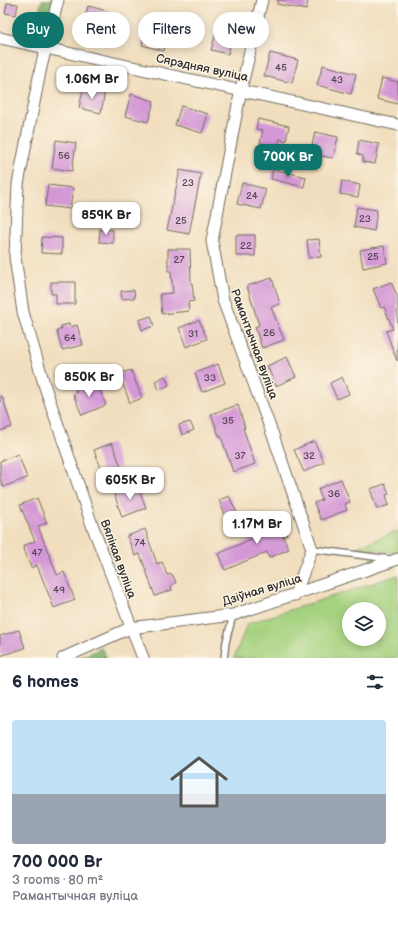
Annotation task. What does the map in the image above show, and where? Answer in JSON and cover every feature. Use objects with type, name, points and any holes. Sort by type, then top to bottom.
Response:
[{"type":"street","name":"Вялікая вуліца","points":[[55,12],[58,0]]},
{"type":"street","name":"Рамантычная вуліца","points":[[262,0],[241,89],[212,241],[223,300],[274,438],[312,549]]},
{"type":"street","name":"Сярэдняя вуліца","points":[[0,38],[12,41]]},
{"type":"street","name":"Вялікая вуліца","points":[[47,48],[41,67],[18,184],[15,257],[23,312],[45,387],[91,522],[130,628],[143,658]]},
{"type":"street","name":"Сярэдняя вуліца","points":[[47,48],[398,124]]},
{"type":"street","points":[[295,595],[312,549]]},
{"type":"street","name":"Дзіўная вуліца","points":[[63,658],[130,628],[233,615],[397,559]]},
{"type":"lane","points":[[312,549],[397,559]]},
{"type":"lane","points":[[224,658],[226,642],[233,615]]},
{"type":"green space","points":[[42,0],[57,0],[53,12],[39,12]]},
{"type":"green space","points":[[398,531],[398,553],[357,547]]},
{"type":"green space","points":[[398,575],[398,658],[234,658],[247,624]]},
{"type":"green space","points":[[101,648],[107,658],[79,658]]},
{"type":"building","points":[[278,0],[308,0],[306,10],[277,4]]},
{"type":"building","points":[[7,3],[18,4],[17,12],[12,12],[12,14],[5,13]]},
{"type":"building","points":[[88,6],[107,11],[107,12],[86,12]]},
{"type":"building","points":[[213,43],[213,48],[230,48],[228,54],[211,50]]},
{"type":"building","points":[[153,48],[165,48],[164,51]]},
{"type":"building","points":[[270,53],[298,60],[292,83],[264,76]]},
{"type":"building","points":[[323,65],[356,74],[351,94],[317,85]]},
{"type":"building","points":[[382,78],[398,82],[398,104],[377,99]]},
{"type":"building","points":[[84,86],[105,91],[101,113],[79,108]]},
{"type":"building","points":[[131,94],[154,101],[148,122],[125,116]]},
{"type":"building","points":[[181,106],[208,114],[202,133],[175,125]]},
{"type":"building","points":[[258,119],[289,126],[286,141],[280,139],[278,147],[260,143],[263,130],[256,129]]},
{"type":"building","points":[[315,132],[338,137],[333,158],[310,154]]},
{"type":"building","points":[[56,140],[76,143],[72,171],[52,168]]},
{"type":"building","points":[[359,140],[379,144],[375,164],[363,162],[363,156],[357,154]]},
{"type":"building","points":[[273,169],[306,177],[304,187],[271,179]]},
{"type":"building","points":[[180,170],[201,174],[189,234],[167,230]]},
{"type":"building","points":[[342,181],[360,185],[358,197],[340,194]]},
{"type":"building","points":[[242,183],[266,189],[261,209],[237,204]]},
{"type":"building","points":[[48,185],[73,188],[70,209],[45,206]]},
{"type":"building","points":[[357,207],[377,210],[374,231],[354,227]]},
{"type":"building","points":[[100,229],[113,230],[113,243],[99,242]]},
{"type":"building","points":[[236,235],[255,235],[255,256],[236,256]]},
{"type":"building","points":[[42,237],[62,238],[62,254],[41,253]]},
{"type":"building","points":[[319,239],[321,257],[309,258],[307,240]]},
{"type":"building","points":[[384,246],[387,263],[363,268],[360,250]]},
{"type":"building","points":[[168,249],[190,249],[191,284],[192,283],[194,301],[188,302],[189,311],[162,314],[160,294],[173,293],[171,271],[168,271]]},
{"type":"building","points":[[272,278],[280,304],[271,307],[284,340],[262,348],[255,327],[259,325],[247,286]]},
{"type":"building","points":[[51,282],[75,282],[75,304],[56,304],[56,294],[51,294]]},
{"type":"building","points":[[391,282],[398,298],[397,361],[386,331],[393,329],[384,307],[381,308],[373,289]]},
{"type":"building","points":[[134,290],[135,298],[122,299],[121,291]]},
{"type":"building","points":[[151,316],[154,326],[142,330],[139,320]]},
{"type":"building","points":[[199,320],[207,339],[186,347],[179,328]]},
{"type":"building","points":[[69,324],[70,327],[77,325],[83,345],[62,350],[57,331],[62,329],[61,326]]},
{"type":"building","points":[[287,357],[296,377],[276,386],[267,366]]},
{"type":"building","points":[[218,364],[225,383],[202,392],[195,373]]},
{"type":"building","points":[[131,370],[142,398],[130,403],[119,374]]},
{"type":"building","points":[[165,376],[169,385],[159,390],[155,381]]},
{"type":"building","points":[[342,377],[349,394],[337,399],[330,383]]},
{"type":"building","points":[[87,383],[89,387],[97,384],[106,405],[82,415],[73,394],[77,392],[75,389]]},
{"type":"building","points":[[2,396],[12,427],[0,431],[0,397]]},
{"type":"building","points":[[238,405],[245,428],[243,428],[255,464],[233,472],[221,436],[219,436],[211,414]]},
{"type":"building","points":[[190,422],[194,430],[182,435],[179,425]]},
{"type":"building","points":[[314,441],[324,462],[304,472],[294,450]]},
{"type":"building","points":[[112,443],[121,467],[103,473],[94,450]]},
{"type":"building","points":[[18,454],[27,478],[3,487],[0,479],[0,461]]},
{"type":"building","points":[[341,479],[350,502],[345,504],[347,510],[321,520],[314,503],[322,500],[318,489]]},
{"type":"building","points":[[137,484],[146,508],[122,517],[114,493]]},
{"type":"building","points":[[385,484],[389,494],[386,495],[389,505],[377,509],[370,489]]},
{"type":"building","points":[[229,496],[239,517],[228,522],[219,500]]},
{"type":"building","points":[[37,498],[47,523],[38,526],[57,575],[64,572],[75,600],[54,608],[37,565],[31,568],[23,546],[35,541],[20,505]]},
{"type":"building","points":[[275,518],[278,525],[282,523],[287,535],[283,536],[289,549],[269,558],[267,552],[225,570],[218,554],[258,536],[259,534],[256,526]]},
{"type":"building","points":[[145,529],[157,564],[162,562],[167,575],[172,574],[176,582],[171,586],[172,590],[155,596],[140,554],[135,556],[127,536]]},
{"type":"building","points":[[19,630],[25,648],[0,656],[0,636]]}]
